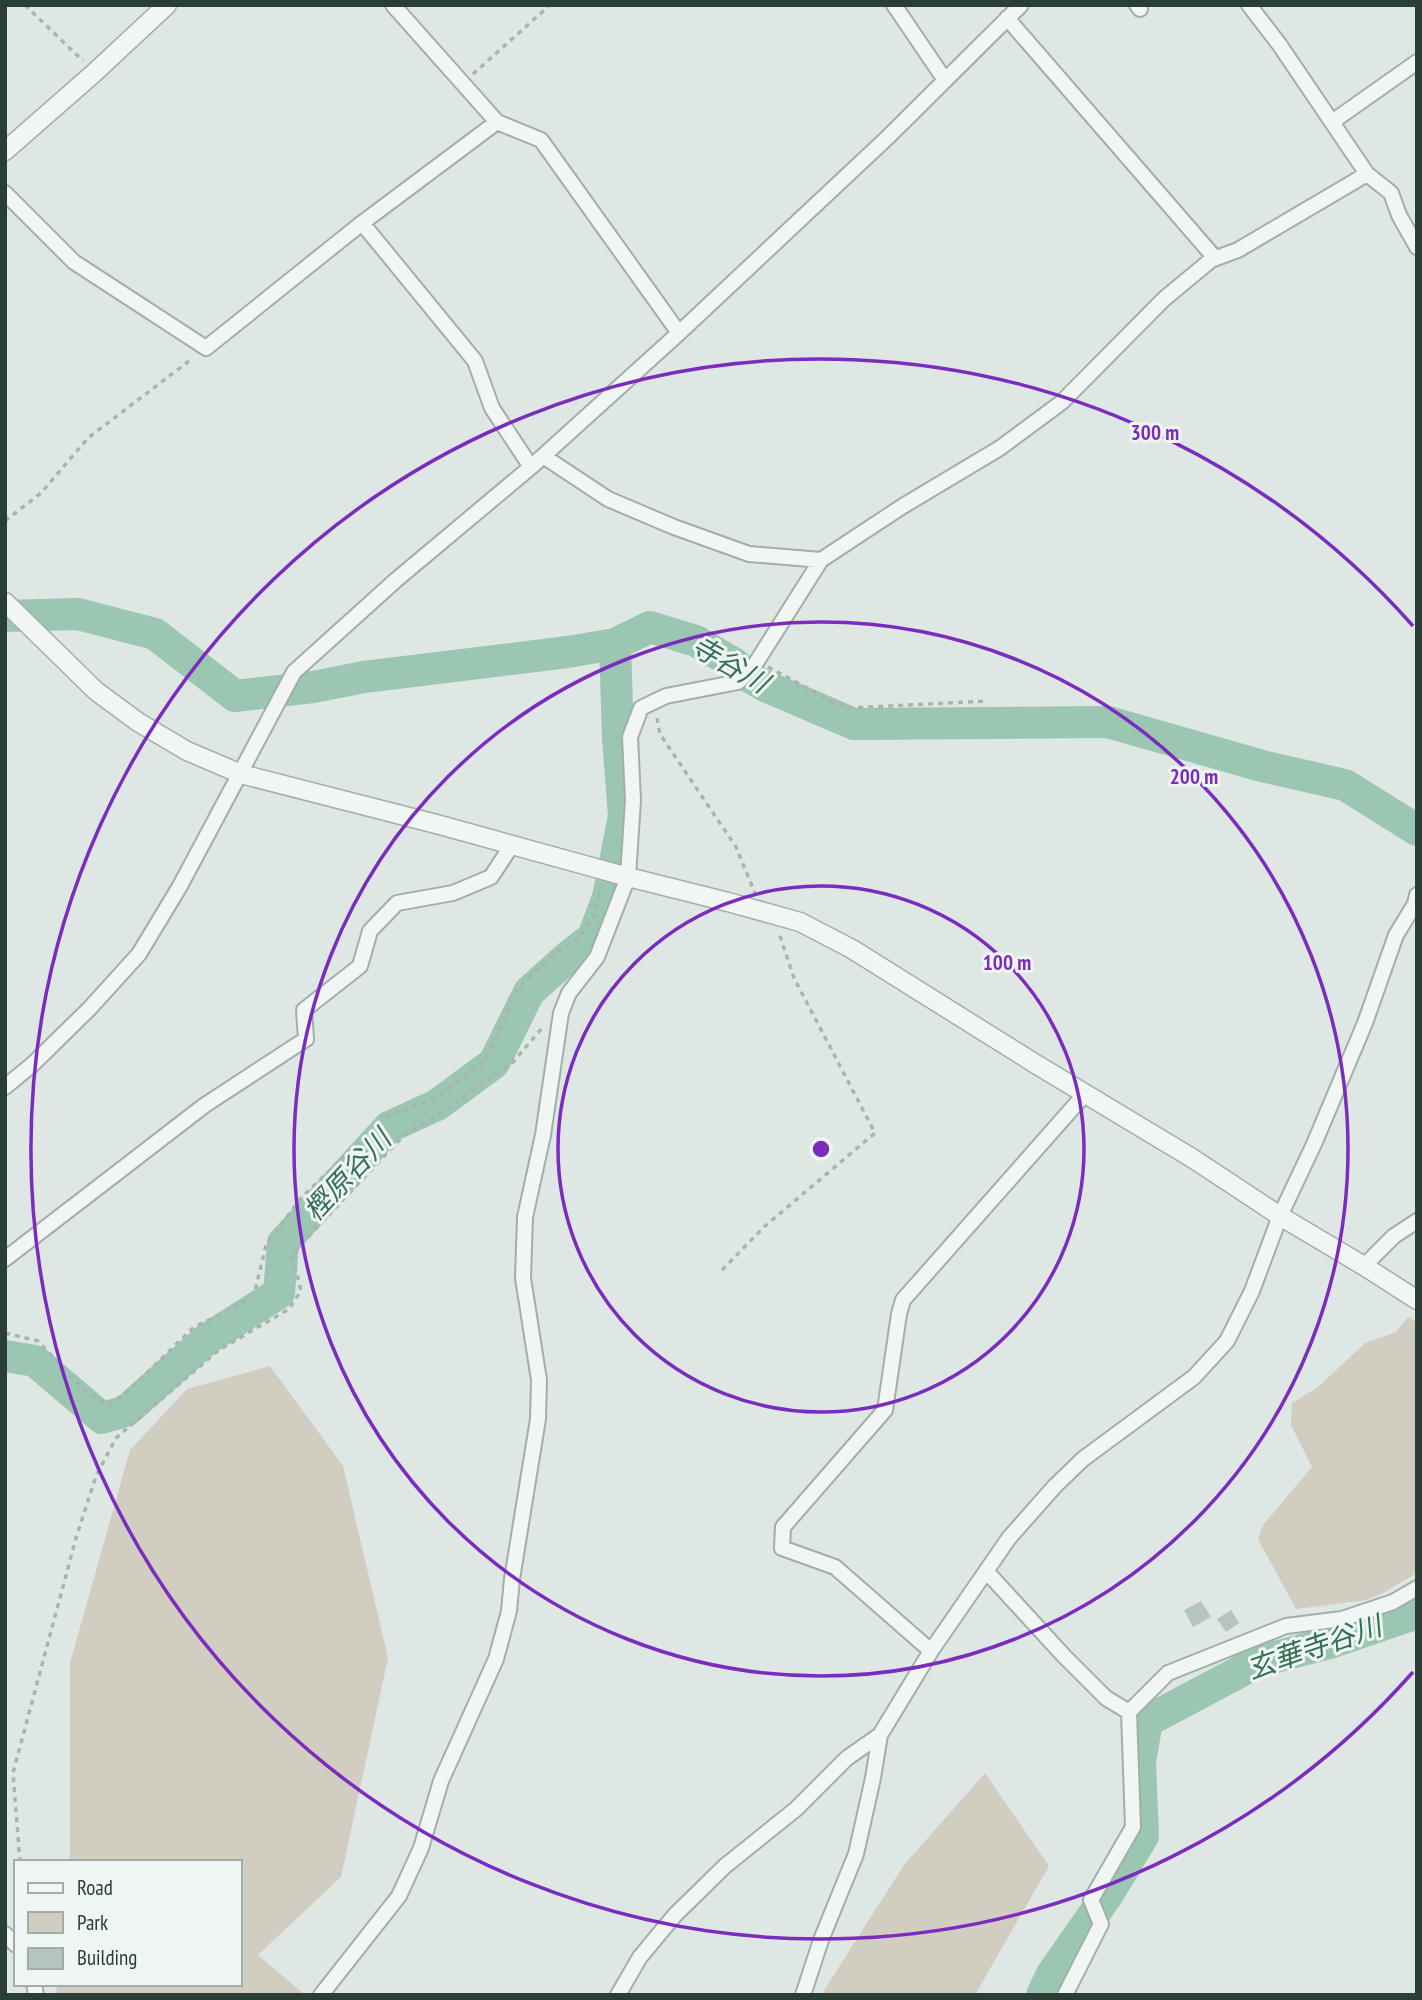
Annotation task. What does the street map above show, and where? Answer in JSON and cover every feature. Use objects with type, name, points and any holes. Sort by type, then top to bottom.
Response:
[{"type":"street","points":[[5,151],[167,5]]},
{"type":"street","points":[[393,5],[497,122],[541,140],[679,333]]},
{"type":"street","points":[[894,5],[945,80]]},
{"type":"street","points":[[5,1087],[33,1064],[90,1008],[139,954],[180,886],[294,672],[396,580],[531,467],[679,333],[887,138],[1021,5]]},
{"type":"street","points":[[1249,5],[1279,44],[1367,174],[1391,193],[1399,215],[1416,243]]},
{"type":"street","points":[[1007,18],[1215,258]]},
{"type":"street","points":[[1332,122],[1417,62]]},
{"type":"street","points":[[5,193],[74,262],[206,348],[362,222],[497,122]]},
{"type":"street","points":[[321,1995],[399,1896],[421,1848],[441,1781],[496,1659],[509,1611],[538,1419],[539,1380],[523,1278],[525,1217],[543,1135],[561,1013],[569,993],[597,957],[628,877],[633,800],[630,737],[640,708],[666,696],[738,682],[756,664],[821,560],[903,506],[1000,448],[1062,402],[1164,299],[1210,260],[1238,250],[1367,174]]},
{"type":"street","points":[[362,222],[475,362],[492,408],[531,467]]},
{"type":"street","points":[[543,456],[608,499],[674,527],[749,554],[821,560]]},
{"type":"street","points":[[5,602],[96,691],[138,722],[187,751],[241,775],[800,922],[852,949],[1417,1300]]},
{"type":"street","points":[[5,1259],[205,1105],[306,1039],[304,1010],[360,966],[370,931],[397,903],[453,894],[491,877],[512,845]]},
{"type":"street","points":[[803,1995],[821,1940],[856,1854],[880,1735],[931,1651],[1009,1538],[1083,1459],[1195,1377],[1227,1341],[1252,1291],[1280,1216],[1365,1023],[1396,935],[1416,900]]},
{"type":"street","points":[[931,1651],[835,1567],[782,1548],[783,1527],[885,1410],[903,1300],[1085,1094]]},
{"type":"street","points":[[1364,1266],[1394,1236],[1417,1221]]},
{"type":"street","points":[[987,1572],[1098,1691],[1129,1712]]},
{"type":"street","points":[[1065,1995],[1101,1924],[1091,1900],[1133,1827],[1129,1712],[1168,1673],[1286,1626],[1342,1619],[1394,1602],[1417,1588]]},
{"type":"street","points":[[618,1995],[640,1957],[675,1915],[725,1866],[796,1809],[847,1758],[880,1735]]},
{"type":"path","points":[[25,5],[94,73]]},
{"type":"path","points":[[463,83],[550,5]]},
{"type":"path","points":[[5,521],[41,493],[88,438],[206,348]]},
{"type":"path","points":[[756,664],[850,708],[986,701]]},
{"type":"path","points":[[654,702],[660,734],[736,847],[768,913],[794,978],[875,1133],[765,1226],[722,1270]]},
{"type":"path","points":[[5,1333],[38,1341],[85,1391],[107,1405],[125,1394],[194,1327],[254,1295],[266,1245],[302,1198],[387,1116],[436,1098],[483,1062],[500,1031],[518,988],[554,953],[580,937],[595,914],[604,870]]},
{"type":"path","points":[[20,1860],[13,1773],[76,1538],[96,1476],[116,1438],[219,1350],[289,1309],[301,1292],[292,1254],[405,1134],[443,1112],[513,1062],[566,999]]},
{"type":"green space","points":[[1408,1317],[1417,1322],[1417,1573],[1367,1600],[1296,1609],[1258,1539],[1263,1525],[1312,1467],[1291,1425],[1292,1403],[1318,1387],[1365,1343],[1396,1332]]},
{"type":"green space","points":[[270,1366],[343,1466],[388,1658],[341,1877],[258,1955],[305,1995],[56,1995],[57,1986],[242,1986],[242,1860],[70,1860],[70,1663],[130,1450],[187,1389]]},
{"type":"green space","points":[[985,1773],[1049,1866],[975,1995],[821,1995],[904,1865]]},
{"type":"building","points":[[1201,1601],[1211,1617],[1193,1627],[1184,1610]]},
{"type":"building","points":[[1231,1610],[1239,1623],[1226,1632],[1217,1619]]},
{"type":"waterway","name":"寺谷川","points":[[5,616],[78,614],[155,634],[235,696],[568,652],[615,644],[650,627],[696,641],[765,686],[854,724],[1108,722],[1262,766],[1345,785],[1417,830]]},
{"type":"waterway","name":"樫原谷川","points":[[5,1356],[35,1361],[102,1418],[126,1411],[207,1339],[279,1293],[283,1243],[389,1127],[437,1105],[494,1063],[529,992],[593,937],[608,897],[624,816],[615,644]]},
{"type":"waterway","name":"玄華寺谷川","points":[[1042,1995],[1052,1974],[1108,1894],[1143,1836],[1140,1762],[1147,1721],[1260,1661],[1333,1642],[1417,1613]]}]
